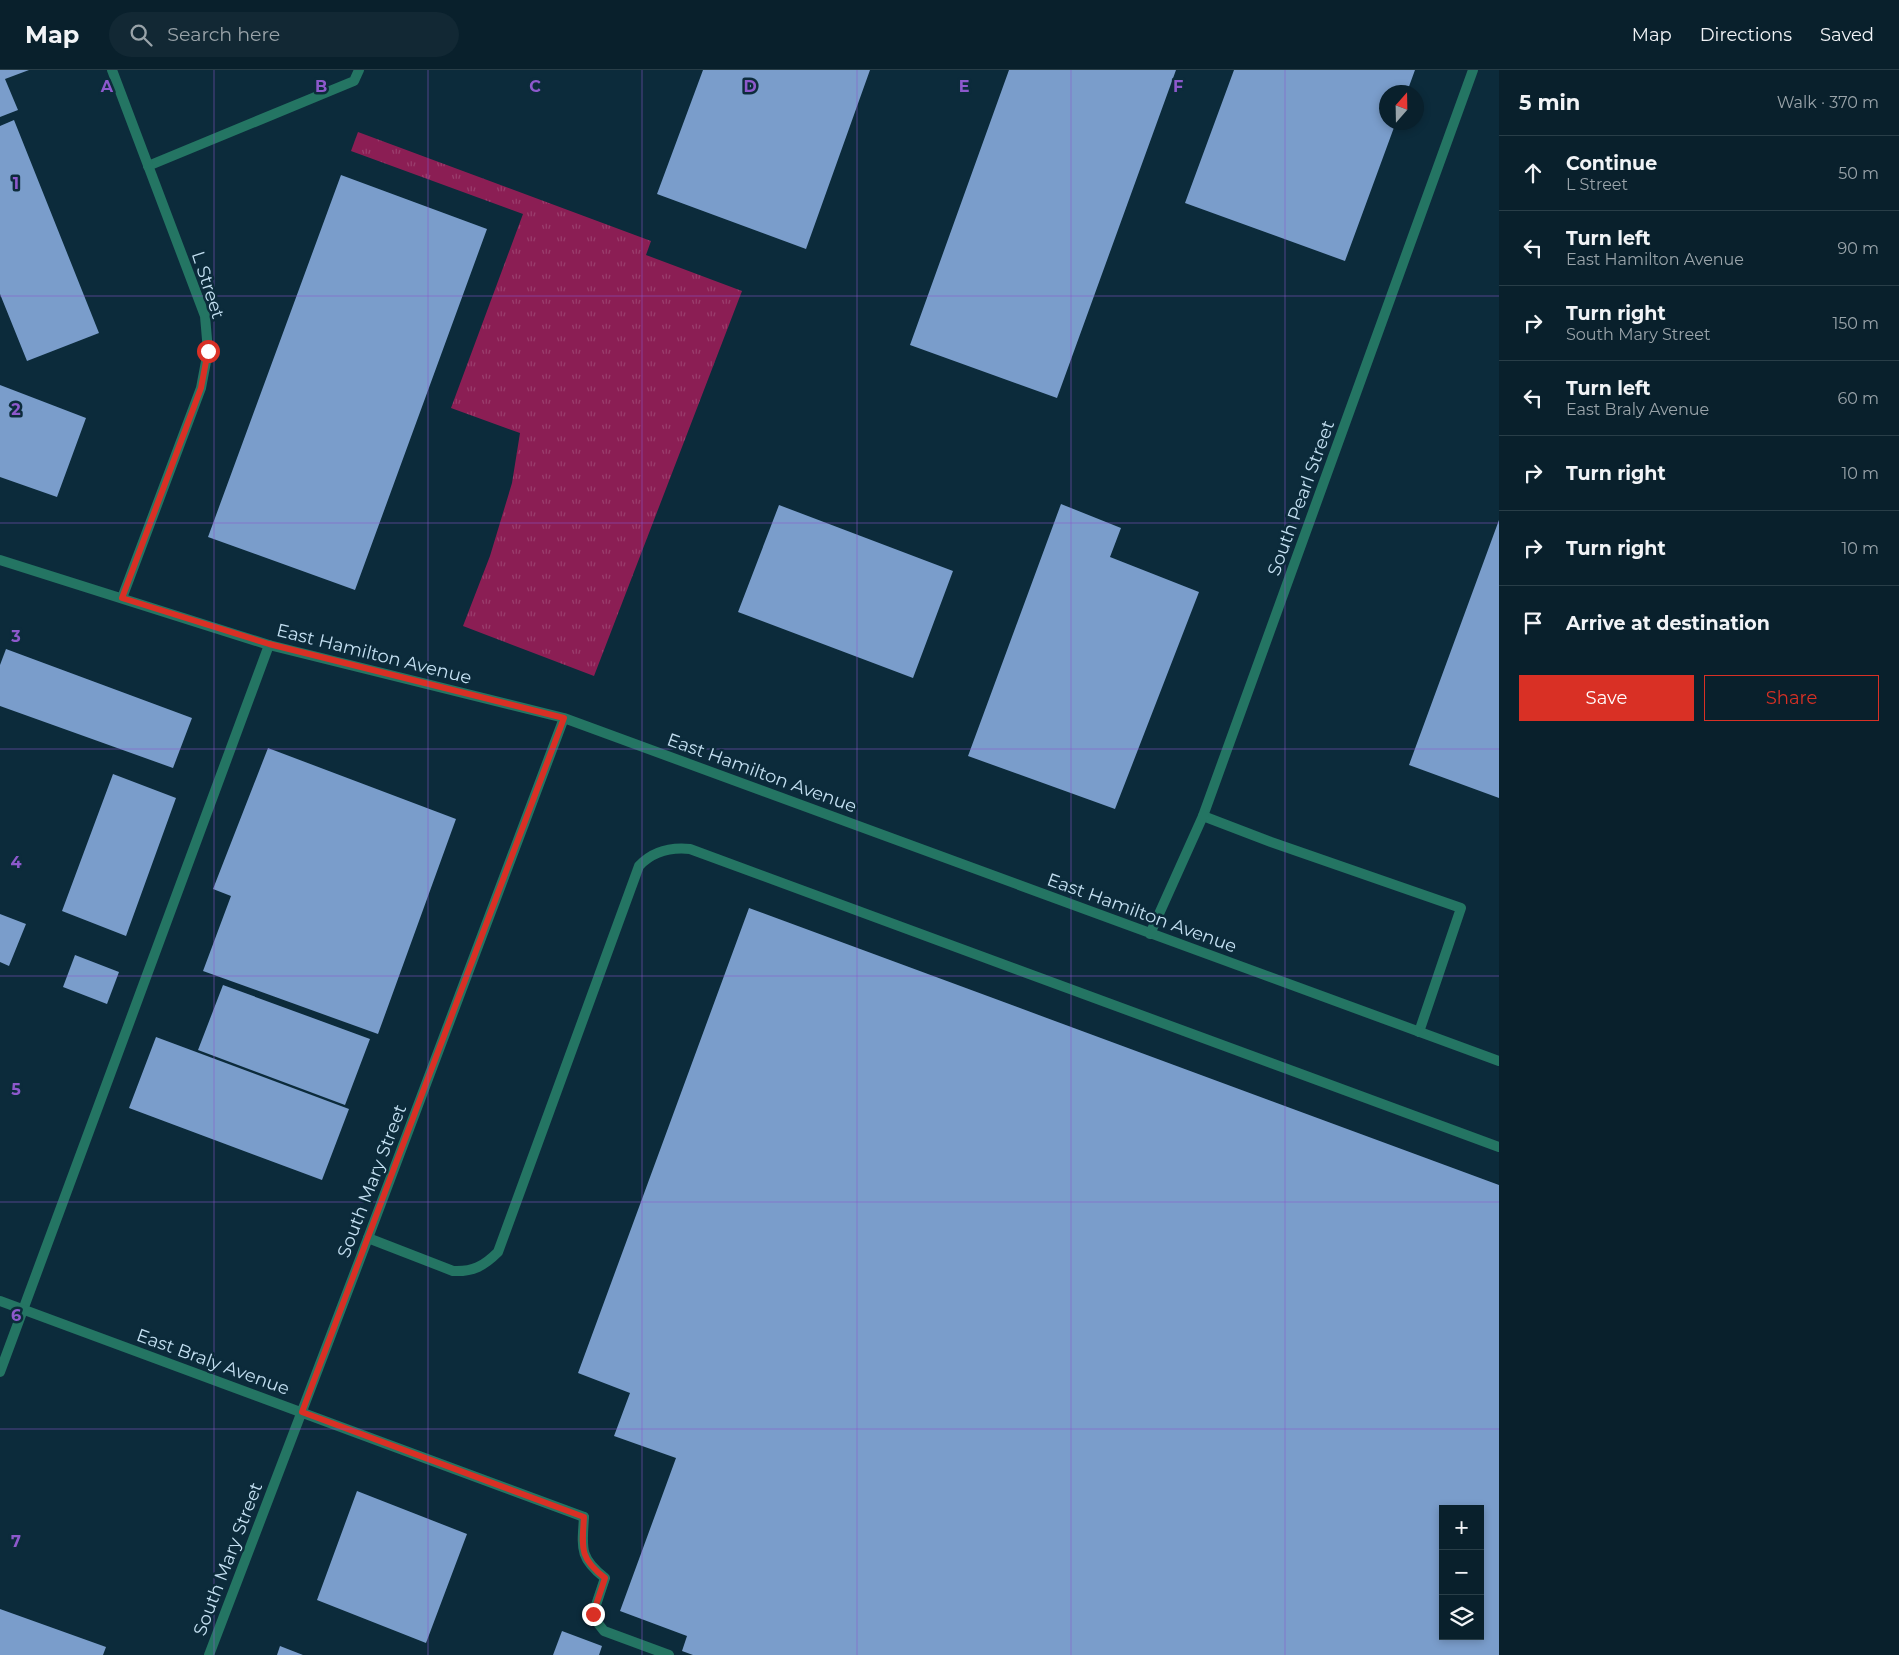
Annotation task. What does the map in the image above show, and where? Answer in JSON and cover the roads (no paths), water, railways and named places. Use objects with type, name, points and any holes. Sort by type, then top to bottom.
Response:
[{"type":"street","name":"L Street","points":[[112,70],[205,316],[208,351],[201,388],[122,598]]},
{"type":"street","points":[[148,166],[354,81],[359,70]]},
{"type":"street","name":"South Pearl Street","points":[[1150,934],[1204,816],[1473,70]]},
{"type":"street","name":"East Hamilton Avenue","points":[[0,560],[269,644],[564,718],[1499,1061]]},
{"type":"street","points":[[0,1372],[269,644]]},
{"type":"street","name":"South Mary Street","points":[[209,1655],[564,718]]},
{"type":"street","points":[[1204,816],[1271,842],[1461,908],[1419,1032]]},
{"type":"street","points":[[368,1238],[453,1271],[465,1272],[477,1269],[498,1252],[639,866],[648,857],[662,851],[678,848],[690,849],[1499,1147]]},
{"type":"street","name":"East Braly Avenue","points":[[0,1301],[584,1517],[582,1548],[591,1567],[605,1578],[593,1614],[597,1622],[604,1631],[668,1655]]}]
